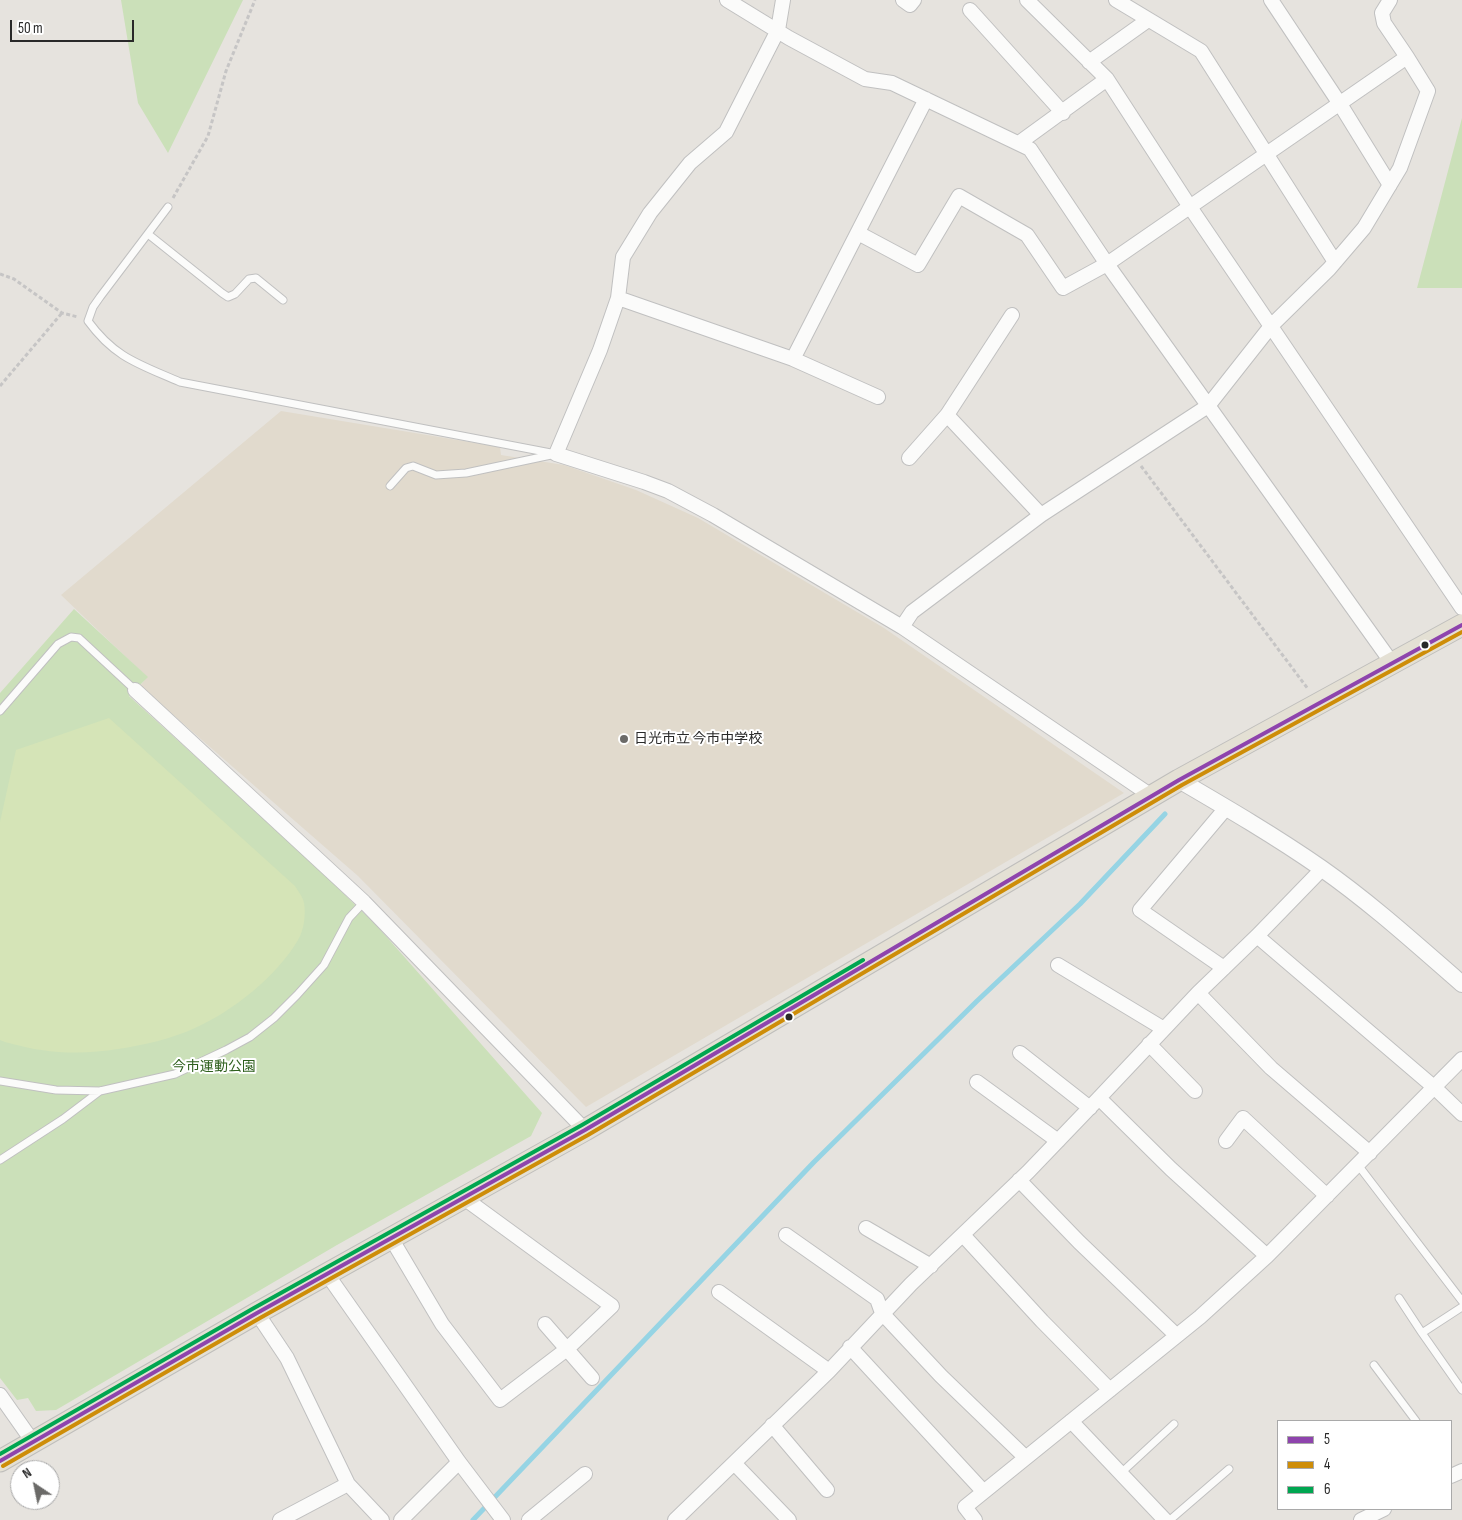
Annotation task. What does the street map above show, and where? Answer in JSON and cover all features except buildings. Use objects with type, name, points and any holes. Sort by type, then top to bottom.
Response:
[{"type":"main road","points":[[0,1461],[257,1313],[585,1130],[1179,780],[1462,625]]},
{"type":"street","points":[[727,0],[865,79],[892,83],[1030,149],[1107,264],[1392,663]]},
{"type":"street","points":[[783,0],[778,30],[726,132],[690,163],[650,213],[623,257],[618,298],[600,350],[556,454],[668,491],[713,515],[902,627],[1153,797]]},
{"type":"street","points":[[903,0],[910,5],[914,0]]},
{"type":"street","points":[[1026,0],[1107,79],[1190,207],[1462,608]]},
{"type":"street","points":[[1116,0],[1201,51],[1335,262]]},
{"type":"street","points":[[1271,0],[1390,184]]},
{"type":"street","points":[[902,627],[912,612],[1041,516],[1208,406],[1271,326],[1335,262],[1364,228],[1400,168],[1428,90],[1384,23],[1382,13],[1390,0]]},
{"type":"street","points":[[970,10],[1063,113]]},
{"type":"street","points":[[1089,62],[1148,20]]},
{"type":"street","points":[[858,233],[918,265],[959,196],[1027,236],[1063,288],[1107,264],[1407,57]]},
{"type":"street","points":[[1020,143],[1107,79]]},
{"type":"street","points":[[793,359],[926,99]]},
{"type":"street","points":[[618,298],[793,359],[878,397]]},
{"type":"street","points":[[909,458],[947,416],[1012,315]]},
{"type":"street","points":[[947,416],[1041,516]]},
{"type":"street","points":[[135,690],[364,902],[585,1130]]},
{"type":"street","points":[[1179,780],[1322,869],[1371,907],[1462,984]]},
{"type":"street","points":[[1224,968],[1140,910],[1226,808]]},
{"type":"street","points":[[675,1520],[829,1371],[882,1313],[1058,1141],[1198,993],[1322,869]]},
{"type":"street","points":[[1257,936],[1435,1088],[1462,1114]]},
{"type":"street","points":[[1058,965],[1164,1029]]},
{"type":"street","points":[[1198,993],[1271,1068],[1370,1153]]},
{"type":"street","points":[[1149,1044],[1195,1091]]},
{"type":"street","points":[[1020,1053],[1094,1103],[1171,1169],[1267,1256]]},
{"type":"street","points":[[975,1520],[965,1507],[1200,1317],[1267,1256],[1462,1060]]},
{"type":"street","points":[[977,1082],[1058,1141]]},
{"type":"street","points":[[1226,1142],[1243,1118],[1327,1196]]},
{"type":"street","points":[[1019,1180],[1078,1242],[1176,1335]]},
{"type":"street","points":[[391,1238],[442,1324],[500,1400],[567,1349],[612,1306],[464,1198]]},
{"type":"street","points":[[866,1228],[931,1266]]},
{"type":"street","points":[[786,1235],[877,1299],[882,1313],[941,1376],[1025,1457]]},
{"type":"street","points":[[963,1235],[1042,1321],[1110,1390]]},
{"type":"street","points":[[327,1274],[459,1462],[503,1520]]},
{"type":"street","points":[[718,1292],[829,1371]]},
{"type":"street","points":[[257,1313],[287,1358],[348,1484],[382,1520]]},
{"type":"street","points":[[545,1324],[592,1378]]},
{"type":"street","points":[[850,1347],[983,1491]]},
{"type":"street","points":[[0,1396],[33,1442]]},
{"type":"street","points":[[1071,1420],[1165,1520]]},
{"type":"street","points":[[772,1425],[826,1490]]},
{"type":"street","points":[[401,1520],[459,1462]]},
{"type":"street","points":[[734,1463],[789,1520]]},
{"type":"street","points":[[529,1520],[585,1474]]},
{"type":"street","points":[[280,1520],[348,1484]]},
{"type":"street","points":[[1361,1520],[1382,1510]]},
{"type":"lane","points":[[168,207],[93,307],[88,321],[109,347],[128,359],[180,382],[556,454]]},
{"type":"lane","points":[[148,234],[228,297],[234,294],[249,279],[256,278],[283,300]]},
{"type":"lane","points":[[390,486],[406,468],[413,466],[436,475],[459,473],[556,454]]},
{"type":"lane","points":[[0,711],[58,644],[71,637],[79,638],[135,690]]},
{"type":"lane","points":[[0,1081],[56,1090],[100,1091],[175,1074],[226,1050],[250,1037],[274,1018],[324,965],[349,918],[364,902]]},
{"type":"lane","points":[[0,1160],[63,1119],[100,1091]]},
{"type":"lane","points":[[1358,1165],[1462,1301]]},
{"type":"lane","points":[[1399,1298],[1462,1390]]},
{"type":"lane","points":[[1422,1333],[1462,1307]]},
{"type":"lane","points":[[1374,1365],[1415,1420]]},
{"type":"lane","points":[[1121,1473],[1174,1424]]},
{"type":"lane","points":[[1170,1520],[1229,1469]]},
{"type":"path","points":[[168,207],[208,136],[226,71],[255,0]]},
{"type":"path","points":[[0,274],[14,279],[62,312],[88,321]]},
{"type":"path","points":[[0,386],[62,312]]},
{"type":"path","points":[[1133,455],[1319,703]]},
{"type":"shaded area","name":"日光市立 今市中学校","points":[[281,411],[500,447],[501,455],[564,465],[636,490],[698,518],[884,628],[1124,793],[586,1107],[358,876],[140,686],[147,677],[61,595]]},
{"type":"green space","points":[[121,0],[243,0],[168,153],[138,103]]},
{"type":"green space","points":[[1462,118],[1462,288],[1417,288]]},
{"type":"green space","name":"今市運動公園","points":[[74,609],[148,677],[129,696],[308,859],[377,926],[542,1113],[531,1136],[337,1245],[56,1410],[36,1411],[28,1398],[17,1400],[0,1378],[0,693]]},
{"type":"green space","points":[[109,718],[295,886],[302,896],[305,907],[302,932],[278,967],[253,991],[224,1012],[186,1032],[138,1046],[90,1052],[33,1049],[5,1042],[0,1040],[0,822],[16,750]]},
{"type":"waterway","points":[[473,1520],[814,1162],[977,1001],[1080,904],[1165,814]]},
{"type":"transit line","name":"5","points":[[0,1461],[257,1313],[585,1130],[1179,780],[1462,625]]},
{"type":"transit line","name":"4","points":[[3,1466],[260,1318],[588,1135],[1182,785],[1462,632]]},
{"type":"transit line","name":"6","points":[[0,1454],[254,1308],[582,1125],[863,960]]},
{"type":"place","name":"日光市立 今市中学校","points":[[624,739]]}]
